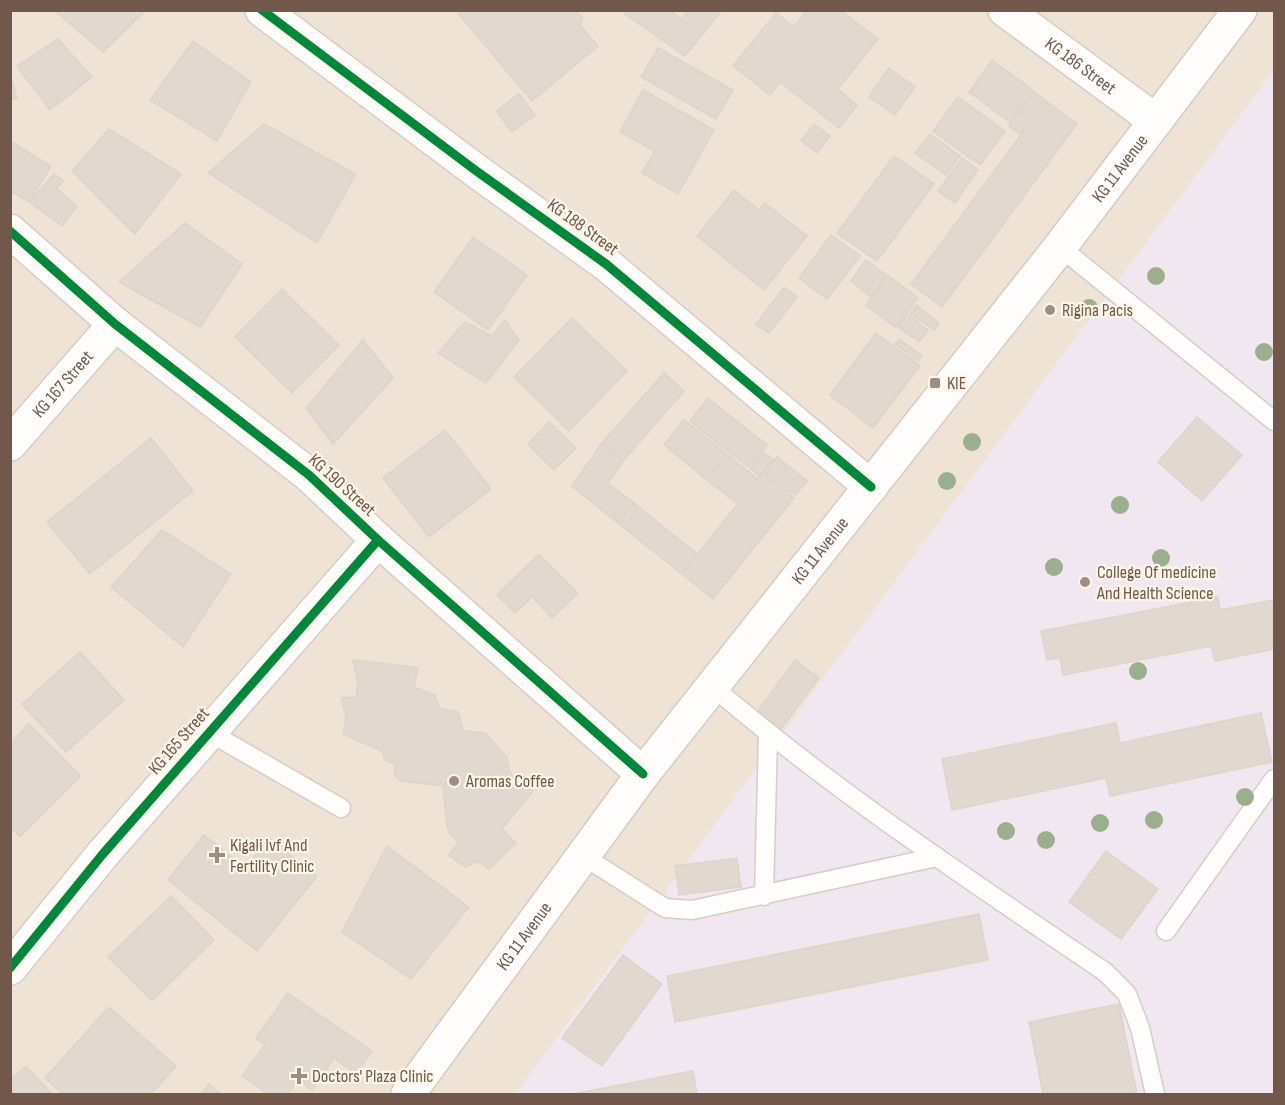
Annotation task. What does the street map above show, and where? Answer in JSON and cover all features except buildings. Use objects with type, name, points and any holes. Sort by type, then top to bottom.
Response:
[{"type":"street","name":"KG 188 Street","points":[[262,10],[428,135],[606,264],[871,487]]},
{"type":"street","name":"KG 186 Street","points":[[1005,10],[1156,121]]},
{"type":"street","name":"KG 11 Avenue","points":[[408,1095],[643,774],[1060,247],[1240,10]]},
{"type":"street","name":"KG 190 Street","points":[[10,231],[115,324],[309,475],[378,540],[643,774]]},
{"type":"street","name":"KG 167 Street","points":[[10,444],[115,324]]},
{"type":"street","name":"KG 165 Street","points":[[10,968],[102,855],[378,540]]},
{"type":"lane","points":[[1060,247],[1275,421]]},
{"type":"lane","points":[[712,686],[768,735],[1104,972],[1127,994],[1140,1028],[1155,1095]]},
{"type":"lane","points":[[209,732],[341,808]]},
{"type":"lane","points":[[764,896],[768,735]]},
{"type":"lane","points":[[1166,931],[1275,779]]},
{"type":"lane","points":[[583,856],[665,908],[692,910],[938,857]]},
{"type":"shaded area","points":[[11,11],[1274,11],[1274,1094],[11,1094]]},
{"type":"shaded area","name":"College Of medicine And Health Science","points":[[1274,70],[1274,1094],[515,1094]]},
{"type":"cycle path","points":[[262,10],[475,170],[606,264],[871,487]]},
{"type":"cycle path","points":[[10,231],[115,324],[309,475],[378,540],[643,774]]},
{"type":"cycle path","points":[[10,968],[102,855],[378,540]]},
{"type":"place","name":"Rigina Pacis","points":[[1050,310]]},
{"type":"place","name":"KIE","points":[[935,383]]},
{"type":"place","name":"College Of medicine And Health Science","points":[[1085,582]]},
{"type":"place","name":"Aromas Coffee","points":[[454,781]]},
{"type":"place","name":"Kigali Ivf And Fertility Clinic","points":[[217,855]]},
{"type":"place","name":"Doctors' Plaza Clinic","points":[[299,1076]]}]
